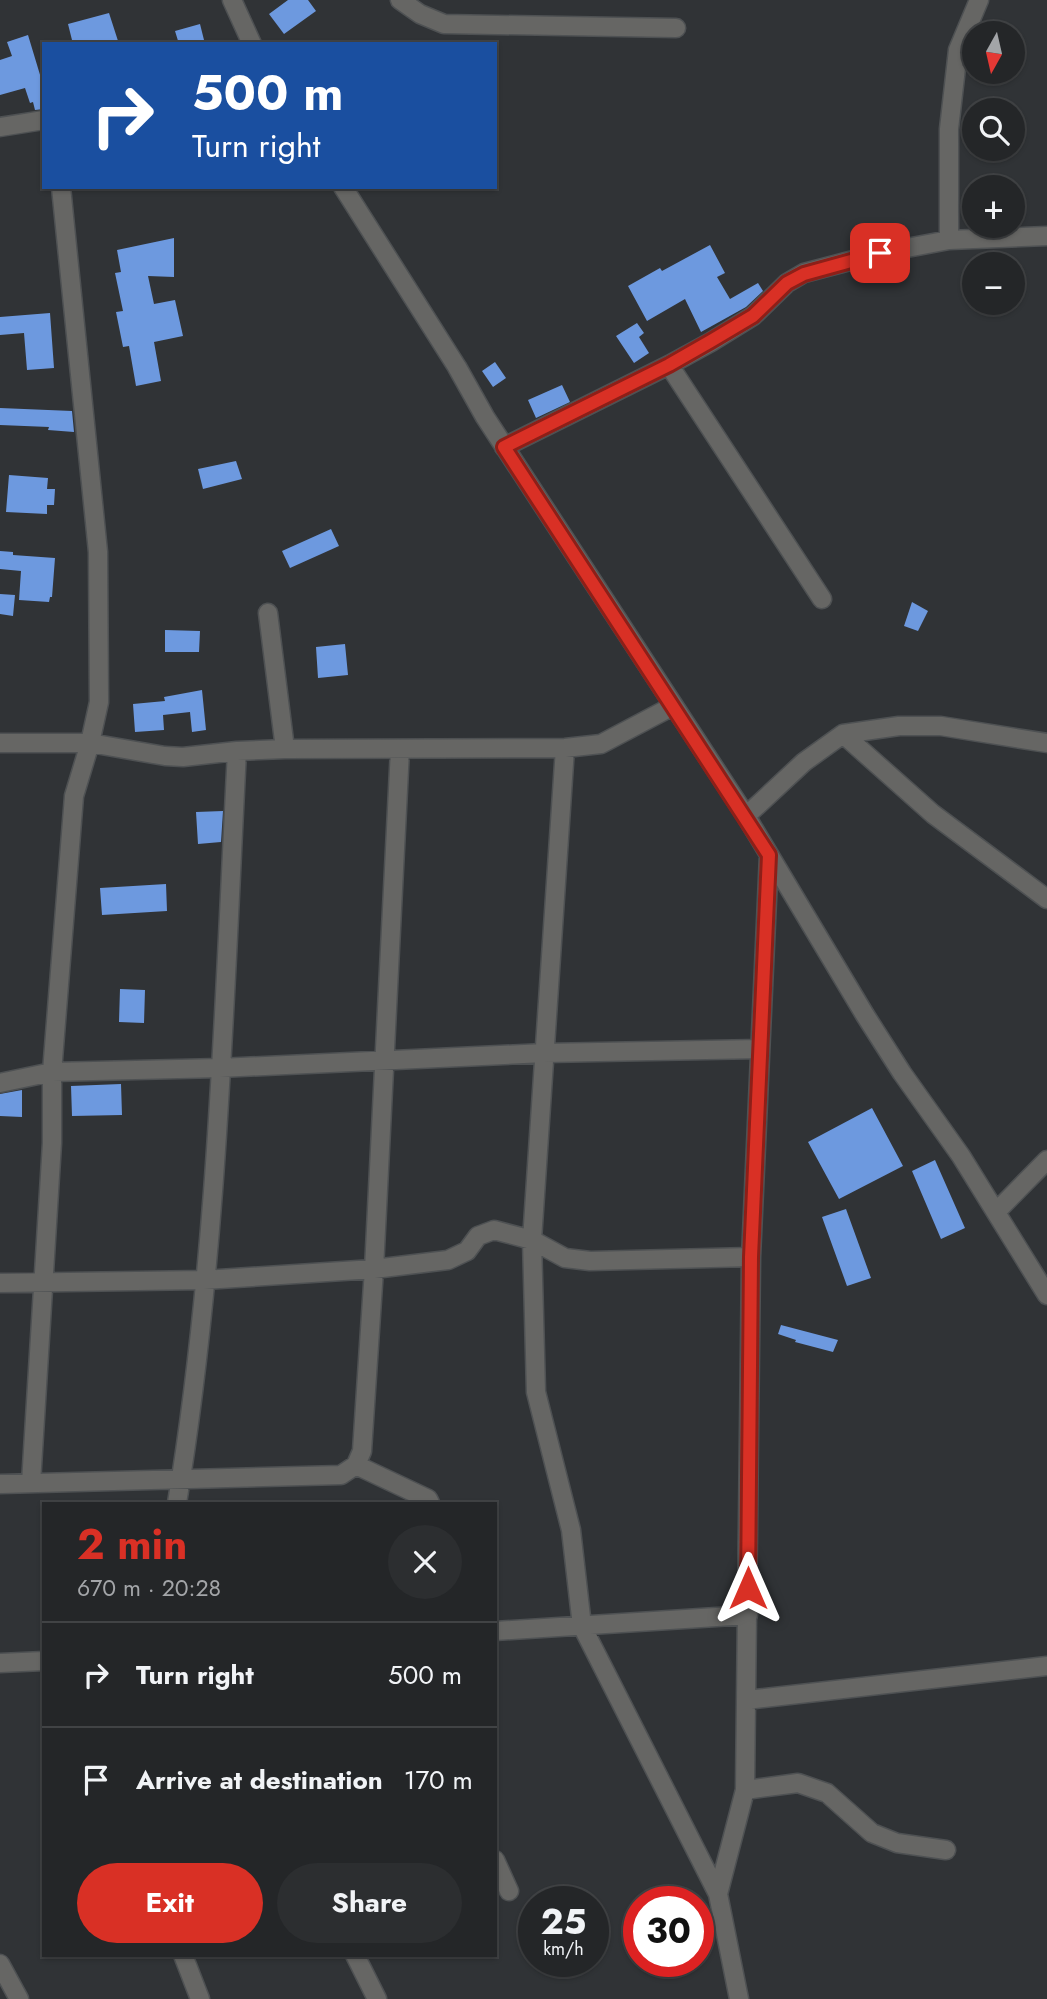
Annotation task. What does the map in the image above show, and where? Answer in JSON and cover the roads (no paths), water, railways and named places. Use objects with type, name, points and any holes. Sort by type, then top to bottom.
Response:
[{"type":"street","points":[[232,0],[251,42]]},
{"type":"street","points":[[400,0],[420,14],[444,24],[676,28]]},
{"type":"street","points":[[949,240],[949,129],[958,50],[979,0]]},
{"type":"street","points":[[0,127],[42,120]]},
{"type":"street","points":[[31,1483],[52,1143],[52,1072],[74,796],[99,702],[98,552],[61,189]]},
{"type":"street","points":[[344,189],[450,355],[504,447],[746,816],[894,1061],[996,1212],[1047,1295]]},
{"type":"street","points":[[504,447],[669,365],[753,316],[787,283],[804,274],[880,253],[949,240],[1047,236]]},
{"type":"street","points":[[669,365],[821,599]]},
{"type":"street","points":[[268,613],[285,749]]},
{"type":"street","points":[[0,743],[90,743],[183,757],[285,749],[565,748],[601,744],[673,706]]},
{"type":"street","points":[[746,816],[804,762],[843,734],[899,726],[941,726],[1047,743]]},
{"type":"street","points":[[843,734],[933,814],[1047,899]]},
{"type":"street","points":[[565,748],[533,1240],[536,1392],[571,1530],[582,1626],[718,1894],[739,1999]]},
{"type":"street","points":[[0,1484],[341,1475],[356,1465],[362,1451],[374,1269],[400,749]]},
{"type":"street","points":[[177,1502],[191,1417],[204,1280],[220,1068],[237,751]]},
{"type":"street","points":[[718,1894],[745,1790],[751,1257],[769,855]]},
{"type":"street","points":[[0,1083],[52,1072],[220,1068],[545,1053],[760,1049]]},
{"type":"street","points":[[996,1212],[1047,1160]]},
{"type":"street","points":[[0,1283],[204,1280],[374,1269],[448,1260],[467,1251],[478,1236],[494,1230],[533,1240],[565,1258],[590,1261],[751,1257]]},
{"type":"street","points":[[356,1465],[430,1502]]},
{"type":"street","points":[[497,1631],[748,1615]]},
{"type":"street","points":[[0,1663],[42,1661]]},
{"type":"street","points":[[746,1700],[1047,1666]]},
{"type":"street","points":[[745,1790],[798,1783],[827,1793],[872,1833],[897,1843],[946,1850]]},
{"type":"street","points":[[497,1864],[509,1891]]},
{"type":"street","points":[[184,1957],[200,1999]]},
{"type":"street","points":[[356,1957],[377,1999]]},
{"type":"street","points":[[0,1964],[19,1999]]}]
